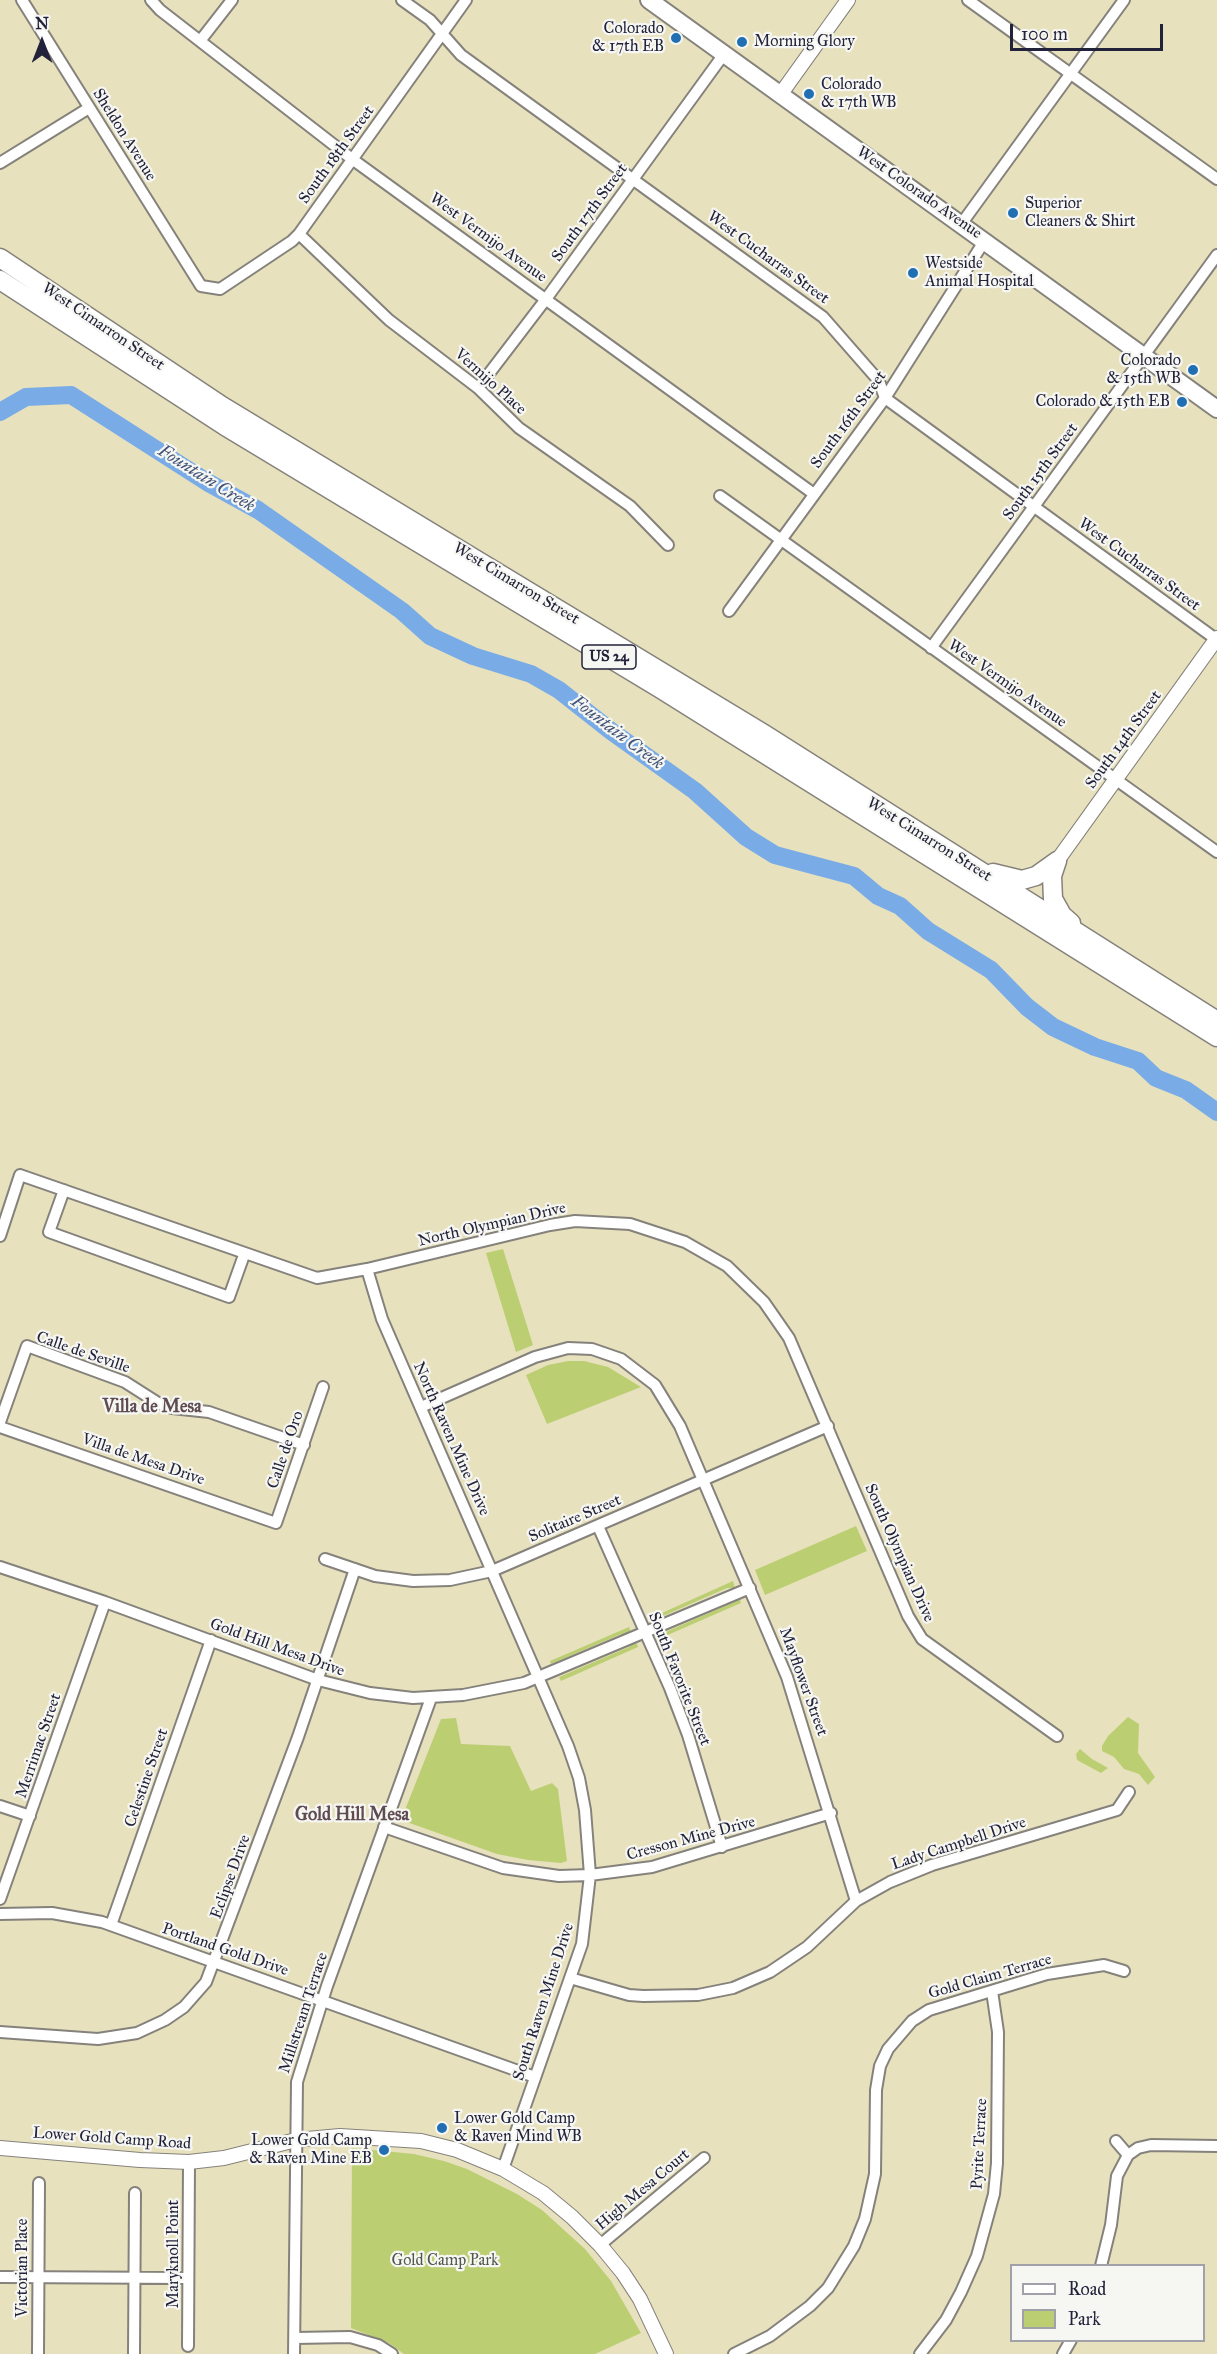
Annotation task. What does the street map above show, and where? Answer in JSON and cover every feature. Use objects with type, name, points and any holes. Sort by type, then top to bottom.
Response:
[{"type":"highway","name":"West Cimarron Street","points":[[0,258],[222,406],[754,728],[1217,1021]]},
{"type":"highway","name":"West Cimarron Street","points":[[0,280],[225,426],[661,688],[1217,1037]]},
{"type":"highway","points":[[936,844],[1012,880],[1029,879],[1057,861]]},
{"type":"highway","points":[[1057,861],[1052,885],[1056,907],[1071,923],[1115,957]]},
{"type":"main road","name":"West Colorado Avenue","points":[[649,0],[962,223],[1217,409]]},
{"type":"street","name":"Sheldon Avenue","points":[[22,0],[201,286]]},
{"type":"street","name":"West Vermijo Avenue","points":[[151,0],[352,159],[814,494]]},
{"type":"street","points":[[200,41],[232,0]]},
{"type":"street","name":"West Cucharras Street","points":[[402,0],[443,33],[462,55],[823,317],[879,381],[885,398],[1217,639]]},
{"type":"street","name":"South 18th Street","points":[[201,286],[220,290],[292,241],[466,0]]},
{"type":"street","points":[[780,95],[848,0]]},
{"type":"street","points":[[968,0],[1217,179]]},
{"type":"street","points":[[962,223],[1124,0]]},
{"type":"street","name":"South 17th Street","points":[[478,388],[546,299],[724,54]]},
{"type":"street","points":[[0,163],[89,108]]},
{"type":"street","name":"Vermijo Place","points":[[298,234],[389,320],[478,388],[519,428],[630,506],[668,545]]},
{"type":"street","name":"South 16th Street","points":[[729,611],[885,398],[985,240]]},
{"type":"street","name":"South 15th Street","points":[[931,648],[1217,255]]},
{"type":"street","name":"West Vermijo Avenue","points":[[720,496],[1217,852]]},
{"type":"street","name":"South 14th Street","points":[[1057,861],[1217,639]]},
{"type":"street","name":"North Olympian Drive","points":[[0,1236],[20,1174],[244,1255],[317,1278],[368,1269],[550,1225],[575,1221],[630,1224],[674,1239],[727,1266],[764,1302],[789,1338],[828,1426]]},
{"type":"street","points":[[64,1190],[50,1232],[229,1297],[244,1255]]},
{"type":"street","name":"North Raven Mine Drive","points":[[368,1269],[382,1319],[492,1571]]},
{"type":"street","name":"Calle de Seville","points":[[0,1422],[27,1346],[125,1382],[165,1406],[209,1412],[304,1445]]},
{"type":"street","name":"Mayflower Street","points":[[421,1407],[550,1352],[568,1348],[592,1349],[621,1359],[655,1385],[674,1412],[788,1677],[856,1901]]},
{"type":"street","name":"Calle de Oro","points":[[276,1523],[323,1387]]},
{"type":"street","name":"Solitaire Street","points":[[325,1558],[393,1580],[450,1580],[492,1571],[828,1426]]},
{"type":"street","name":"South Olympian Drive","points":[[828,1426],[908,1616],[922,1639],[1057,1736]]},
{"type":"street","name":"Villa de Mesa Drive","points":[[0,1427],[276,1523]]},
{"type":"street","name":"South Favorite Street","points":[[598,1526],[646,1632],[688,1735],[722,1847]]},
{"type":"street","name":"Gold Hill Mesa Drive","points":[[0,1567],[212,1640],[318,1680],[370,1693],[431,1698],[493,1691],[538,1678],[750,1588]]},
{"type":"street","name":"Eclipse Drive","points":[[0,2032],[98,2039],[136,2033],[165,2020],[184,2007],[206,1982],[318,1680],[355,1569]]},
{"type":"street","name":"South Raven Mine Drive","points":[[492,1571],[579,1778],[588,1834],[590,1875],[582,1944],[503,2169]]},
{"type":"street","name":"Merrimac Street","points":[[0,1899],[105,1602]]},
{"type":"street","name":"Celestine Street","points":[[111,1925],[212,1640]]},
{"type":"street","name":"Millstream Terrace","points":[[294,2354],[297,2082],[322,2000],[431,1698]]},
{"type":"street","name":"Lady Campbell Drive","points":[[570,1978],[629,1995],[644,1996],[698,1995],[733,1988],[770,1972],[807,1947],[856,1901],[890,1882],[932,1865],[1117,1809],[1129,1792]]},
{"type":"street","points":[[0,1806],[30,1816]]},
{"type":"street","name":"Cresson Mine Drive","points":[[384,1827],[503,1868],[559,1876],[652,1868],[831,1813]]},
{"type":"street","name":"Portland Gold Drive","points":[[0,1914],[69,1915],[111,1925],[536,2077]]},
{"type":"street","name":"Gold Claim Terrace","points":[[734,2354],[770,2336],[810,2306],[828,2288],[854,2246],[865,2219],[875,2174],[876,2090],[880,2066],[899,2034],[912,2021],[929,2010],[1047,1974],[1104,1965],[1124,1971]]},
{"type":"street","name":"Pyrite Terrace","points":[[920,2354],[946,2320],[962,2292],[977,2256],[994,2194],[997,2163],[998,2032],[992,1991]]},
{"type":"street","name":"Lower Gold Camp Road","points":[[0,2148],[189,2162],[224,2158],[296,2140],[340,2136],[383,2136],[421,2141],[457,2150],[503,2169],[543,2193],[600,2245],[640,2299],[666,2354]]},
{"type":"street","points":[[1116,2141],[1128,2155]]},
{"type":"street","points":[[1101,2264],[1111,2225],[1117,2176],[1128,2155],[1150,2145],[1217,2146]]},
{"type":"street","name":"High Mesa Court","points":[[600,2245],[704,2158]]},
{"type":"street","name":"Maryknoll Point","points":[[188,2346],[189,2162]]},
{"type":"street","name":"Victorian Place","points":[[38,2354],[39,2183]]},
{"type":"street","points":[[134,2353],[135,2193]]},
{"type":"street","points":[[0,2277],[188,2278]]},
{"type":"street","points":[[295,2338],[350,2337],[378,2345],[392,2354]]},
{"type":"green space","points":[[503,1249],[533,1345],[516,1352],[486,1253]]},
{"type":"green space","points":[[584,1361],[608,1367],[641,1387],[547,1424],[526,1375],[548,1365]]},
{"type":"green space","points":[[856,1526],[867,1551],[765,1595],[755,1570]]},
{"type":"green space","points":[[733,1581],[735,1588],[727,1588],[654,1620],[653,1617]]},
{"type":"green space","points":[[739,1597],[741,1603],[663,1637],[661,1634],[732,1603]]},
{"type":"green space","points":[[629,1627],[631,1632],[551,1664],[550,1661]]},
{"type":"green space","points":[[636,1641],[638,1647],[561,1681],[559,1677],[629,1647]]},
{"type":"green space","points":[[1128,1717],[1139,1724],[1138,1753],[1155,1777],[1148,1785],[1139,1774],[1124,1769],[1114,1757],[1102,1751],[1102,1746],[1108,1736]]},
{"type":"green space","points":[[456,1718],[461,1744],[510,1746],[531,1791],[552,1783],[558,1789],[567,1861],[561,1863],[528,1860],[497,1854],[401,1820],[441,1719]]},
{"type":"green space","points":[[1080,1749],[1108,1768],[1101,1773],[1077,1760],[1076,1754]]},
{"type":"green space","name":"Gold Camp Park","points":[[352,2148],[414,2154],[444,2161],[467,2169],[517,2194],[542,2210],[585,2249],[611,2281],[641,2333],[595,2354],[404,2354],[389,2343],[351,2328]]},
{"type":"waterway","name":"Fountain Creek","points":[[0,412],[26,397],[71,395],[207,482],[258,510],[402,611],[430,636],[473,656],[531,674],[559,690],[611,731],[695,791],[746,837],[775,855],[854,876],[878,896],[900,906],[928,931],[991,970],[1027,1007],[1053,1027],[1095,1047],[1138,1061],[1156,1078],[1186,1090],[1217,1112]]},
{"type":"place","name":"Colorado & 17th EB","points":[[676,38]]},
{"type":"place","name":"Morning Glory","points":[[742,42]]},
{"type":"place","name":"Colorado & 17th WB","points":[[809,94]]},
{"type":"place","name":"Superior Cleaners & Shirt","points":[[1013,213]]},
{"type":"place","name":"Westside Animal Hospital","points":[[913,273]]},
{"type":"place","name":"Colorado & 15th WB","points":[[1193,370]]},
{"type":"place","name":"Colorado & 15th EB","points":[[1182,402]]},
{"type":"place","name":"Lower Gold Camp & Raven Mind WB","points":[[442,2128]]},
{"type":"place","name":"Lower Gold Camp & Raven Mine EB","points":[[384,2150]]},
{"type":"district","name":"Villa de Mesa","points":[[152,1408]]},
{"type":"district","name":"Gold Hill Mesa","points":[[352,1816]]}]
